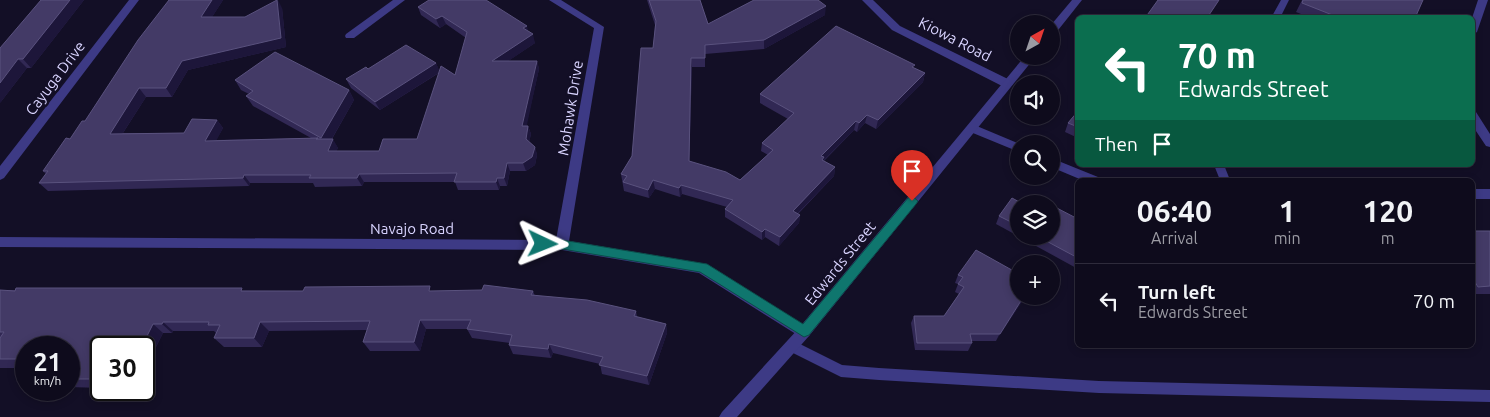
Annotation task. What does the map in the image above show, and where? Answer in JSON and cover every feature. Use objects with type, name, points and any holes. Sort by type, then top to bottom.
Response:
[{"type":"street","name":"Cayuga Drive","points":[[0,175],[134,0]]},
{"type":"street","points":[[350,36],[400,0]]},
{"type":"street","name":"Mohawk Drive","points":[[554,0],[599,27],[562,245]]},
{"type":"street","name":"Kiowa Road","points":[[867,0],[896,28],[1008,84]]},
{"type":"street","points":[[1060,21],[1077,0]]},
{"type":"street","points":[[1475,23],[1483,0]]},
{"type":"street","name":"Edwards Street","points":[[727,417],[804,332],[1024,65]]},
{"type":"street","points":[[1475,120],[1490,143]]},
{"type":"street","points":[[972,128],[1010,144]]},
{"type":"street","points":[[1060,166],[1089,178]]},
{"type":"street","points":[[1475,194],[1490,194]]},
{"type":"street","name":"Navajo Road","points":[[0,242],[562,245],[702,268],[804,332]]},
{"type":"lane","points":[[1277,15],[1285,0]]},
{"type":"lane","points":[[792,346],[841,371],[879,374],[1099,388],[1490,396]]},
{"type":"building","points":[[41,0],[70,0],[23,59],[18,59],[0,83],[0,48]]},
{"type":"building","points":[[169,0],[212,0],[201,17],[245,17],[277,0],[281,38],[182,61],[166,88],[139,88],[110,134],[184,133],[192,119],[217,120],[205,141],[318,138],[316,139],[333,139],[328,151],[379,151],[383,139],[417,139],[441,66],[455,75],[467,32],[442,16],[436,19],[418,7],[429,0],[486,0],[527,26],[523,28],[533,34],[492,61],[537,61],[522,126],[528,126],[526,139],[535,147],[532,157],[523,163],[507,163],[504,178],[497,178],[496,182],[454,182],[457,173],[359,174],[357,178],[309,178],[311,175],[244,175],[243,178],[39,183],[48,171],[43,171],[66,138],[70,139],[82,121],[85,121],[138,40]]},
{"type":"building","points":[[649,0],[700,0],[708,24],[754,0],[818,0],[826,6],[764,40],[705,45],[705,58],[691,58],[689,161],[726,172],[740,180],[773,150],[762,143],[794,113],[760,94],[836,26],[915,65],[912,67],[925,73],[878,120],[867,115],[859,123],[856,121],[821,156],[824,157],[822,160],[835,167],[793,211],[800,215],[780,237],[765,229],[762,232],[725,209],[733,200],[681,185],[679,188],[653,180],[648,190],[623,182],[627,176],[621,174],[632,156],[641,48],[653,48],[656,21]]},
{"type":"building","points":[[1158,0],[1219,0],[1209,15],[1147,15]]},
{"type":"building","points":[[1303,0],[1423,0],[1416,15],[1332,15],[1302,3]]},
{"type":"building","points":[[406,45],[436,63],[375,102],[346,79],[366,67],[368,69]]},
{"type":"building","points":[[275,52],[349,90],[321,138],[246,96],[253,91],[235,80]]},
{"type":"building","points":[[1075,115],[1075,126],[1068,123]]},
{"type":"building","points":[[1010,201],[1010,222],[999,216]]},
{"type":"building","points":[[1060,210],[1075,217],[1075,256],[1054,245],[1060,245]]},
{"type":"building","points":[[1475,231],[1490,231],[1490,286],[1478,287],[1475,282]]},
{"type":"building","points":[[976,250],[1010,269],[1010,305],[1018,305],[1000,334],[970,334],[972,343],[917,343],[914,316],[944,316],[964,287],[958,284],[963,277],[958,275]]},
{"type":"building","points":[[484,285],[533,291],[531,295],[587,300],[636,311],[634,316],[666,324],[647,376],[599,365],[603,357],[549,344],[548,349],[509,345],[512,335],[467,329],[471,320],[420,320],[414,342],[363,342],[370,321],[260,322],[254,338],[214,338],[220,325],[208,325],[209,322],[163,322],[162,324],[153,324],[147,336],[90,336],[90,379],[80,379],[80,336],[15,336],[15,359],[0,359],[0,338],[4,332],[0,332],[0,290],[15,291],[16,288],[242,288],[241,291],[303,291],[305,287],[430,286],[429,291],[482,290]]},
{"type":"route","points":[[543,244],[562,245],[702,268],[804,332],[912,201]]}]
